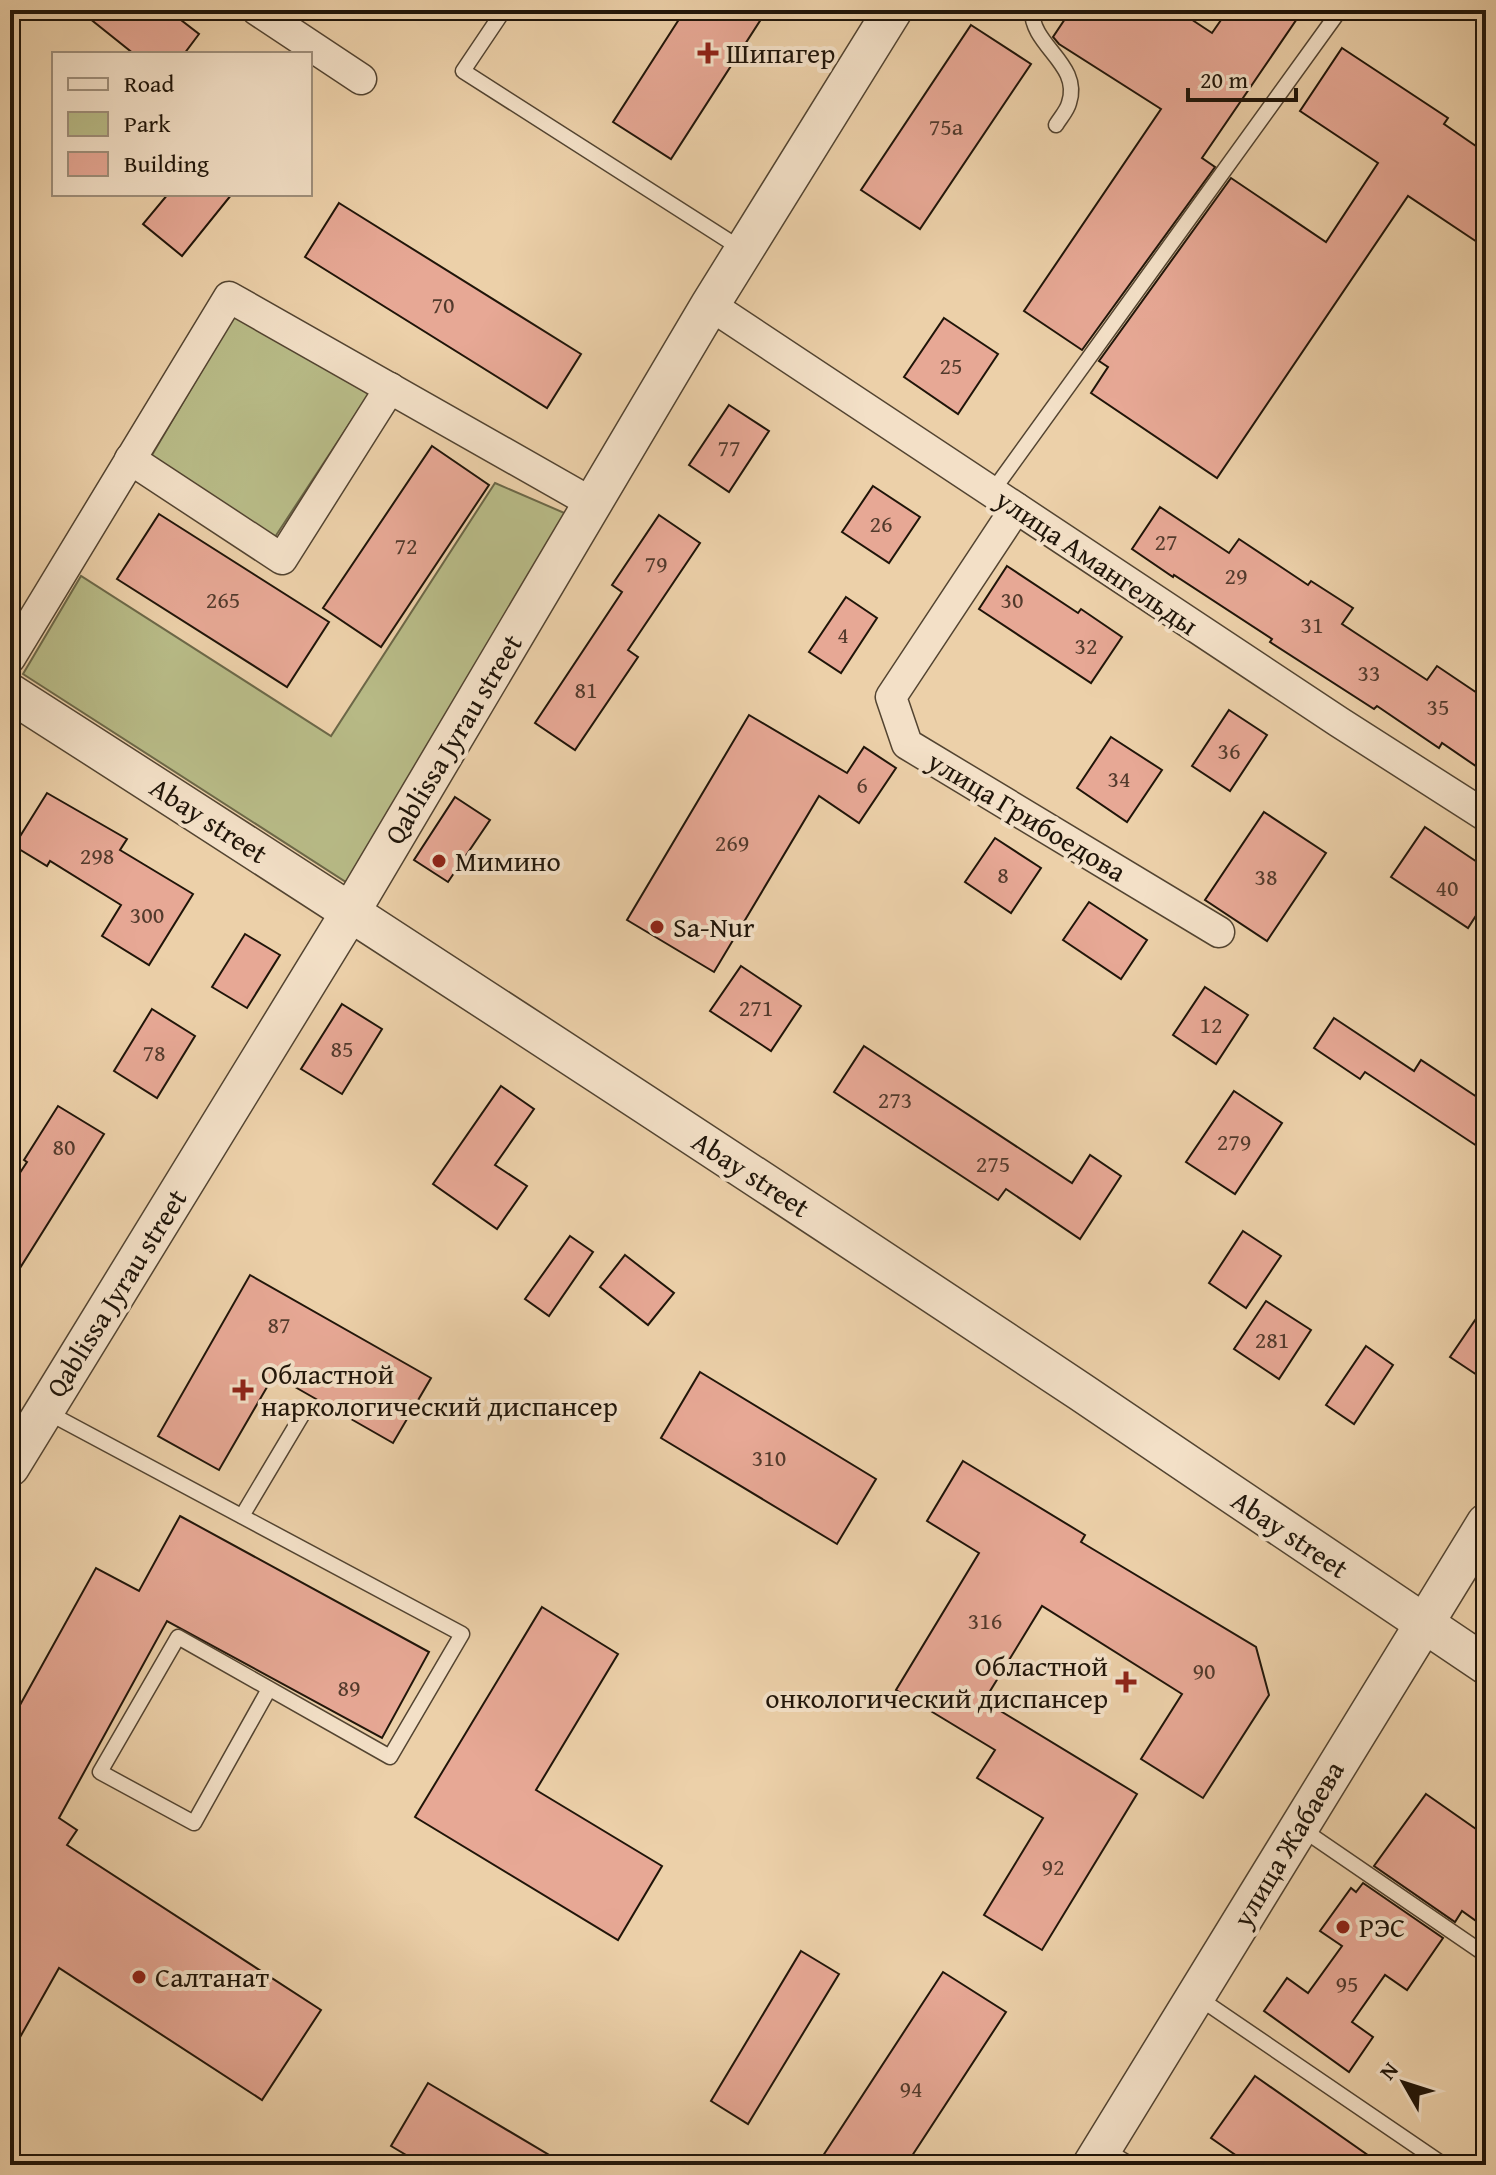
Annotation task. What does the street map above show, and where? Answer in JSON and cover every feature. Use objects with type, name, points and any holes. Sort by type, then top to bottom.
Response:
[{"type":"street","points":[[257,10],[361,79]]},
{"type":"street","name":"Qablissa Jyrau street","points":[[10,1467],[351,911],[710,305],[889,11]]},
{"type":"street","points":[[10,658],[229,297],[592,503]]},
{"type":"street","name":"улица Амангельды","points":[[710,305],[1486,816]]},
{"type":"street","points":[[130,459],[282,559],[390,388]]},
{"type":"street","name":"улица Грибоедова","points":[[1004,500],[891,697],[907,744],[1219,932]]},
{"type":"street","name":"Abay street","points":[[10,693],[351,911],[1086,1396],[1486,1665]]},
{"type":"street","name":"улица Жабаева","points":[[1108,2159],[1195,1996],[1486,1523]]},
{"type":"lane","points":[[504,10],[463,71],[743,251]]},
{"type":"lane","points":[[1032,10],[1039,35],[1066,69],[1072,88],[1069,105],[1056,125]]},
{"type":"lane","points":[[1004,500],[1340,10]]},
{"type":"lane","points":[[44,1410],[462,1634],[390,1757],[178,1637],[100,1772],[194,1823],[269,1689]]},
{"type":"lane","points":[[242,1516],[304,1412]]},
{"type":"lane","points":[[1299,1826],[1486,1955]]},
{"type":"lane","points":[[1195,1996],[1444,2165]]},
{"type":"green space","points":[[234,316],[369,394],[275,537],[149,460]]},
{"type":"green space","points":[[495,483],[569,515],[349,884],[23,674],[81,576],[331,736]]},
{"type":"building","points":[[79,10],[168,10],[199,34],[186,52],[132,52]]},
{"type":"building","points":[[685,10],[767,10],[671,159],[613,122]]},
{"type":"building","points":[[1071,10],[1177,10],[1212,33],[1228,10],[1303,10],[1202,158],[1215,167],[1082,350],[1024,311],[1161,109],[1059,44],[1053,37]]},
{"type":"building","points":[[971,25],[1031,64],[920,229],[861,190]]},
{"type":"building","points":[[1342,48],[1448,118],[1444,124],[1486,153],[1486,248],[1408,196],[1217,478],[1091,393],[1108,367],[1099,361],[1231,178],[1326,242],[1378,163],[1300,111]]},
{"type":"building","points":[[166,196],[230,196],[182,256],[143,224]]},
{"type":"building","points":[[339,203],[581,354],[547,408],[305,257]]},
{"type":"building","points":[[944,318],[998,354],[958,414],[904,377]]},
{"type":"building","points":[[729,405],[769,431],[729,492],[689,465]]},
{"type":"building","points":[[432,446],[489,485],[381,647],[323,608]]},
{"type":"building","points":[[873,486],[920,517],[889,563],[842,532]]},
{"type":"building","points":[[1160,507],[1229,553],[1239,539],[1308,585],[1311,581],[1353,608],[1342,624],[1427,680],[1437,666],[1486,699],[1486,773],[1442,743],[1439,748],[1377,706],[1374,709],[1132,549]]},
{"type":"building","points":[[159,514],[329,622],[287,687],[117,579]]},
{"type":"building","points":[[659,515],[700,543],[628,650],[638,657],[575,750],[535,723],[622,592],[612,585]]},
{"type":"building","points":[[1007,566],[1078,613],[1081,609],[1122,637],[1091,683],[979,609]]},
{"type":"building","points":[[846,597],[877,618],[841,673],[809,652]]},
{"type":"building","points":[[1229,710],[1267,735],[1230,791],[1192,766]]},
{"type":"building","points":[[749,715],[847,773],[864,747],[896,768],[859,823],[819,796],[714,972],[627,920]]},
{"type":"building","points":[[1111,737],[1162,770],[1127,822],[1077,788]]},
{"type":"building","points":[[47,793],[127,839],[120,850],[193,894],[149,965],[102,936],[121,905],[50,861],[47,866],[14,846]]},
{"type":"building","points":[[455,797],[490,820],[448,882],[414,860]]},
{"type":"building","points":[[1264,812],[1326,853],[1267,941],[1205,900]]},
{"type":"building","points":[[1425,827],[1486,868],[1486,900],[1468,928],[1391,877]]},
{"type":"building","points":[[995,838],[1041,868],[1011,913],[965,882]]},
{"type":"building","points":[[1089,902],[1147,940],[1121,979],[1063,940]]},
{"type":"building","points":[[245,934],[280,955],[247,1008],[212,987]]},
{"type":"building","points":[[741,966],[801,1006],[771,1051],[710,1011]]},
{"type":"building","points":[[1205,987],[1248,1015],[1216,1064],[1173,1035]]},
{"type":"building","points":[[342,1004],[382,1029],[342,1094],[301,1069]]},
{"type":"building","points":[[152,1009],[195,1036],[157,1098],[114,1071]]},
{"type":"building","points":[[1334,1018],[1414,1071],[1421,1060],[1486,1103],[1486,1152],[1365,1072],[1360,1079],[1314,1048]]},
{"type":"building","points":[[864,1046],[1072,1183],[1090,1155],[1121,1176],[1080,1239],[1006,1189],[998,1200],[834,1092]]},
{"type":"building","points":[[501,1086],[534,1109],[495,1165],[527,1186],[497,1229],[433,1184]]},
{"type":"building","points":[[1234,1091],[1282,1123],[1235,1194],[1186,1162]]},
{"type":"building","points":[[58,1106],[104,1134],[10,1284],[10,1188]]},
{"type":"building","points":[[1243,1231],[1281,1256],[1246,1308],[1209,1283]]},
{"type":"building","points":[[570,1236],[593,1252],[549,1316],[525,1299]]},
{"type":"building","points":[[625,1255],[674,1293],[648,1325],[600,1287]]},
{"type":"building","points":[[250,1275],[431,1378],[393,1443],[274,1375],[219,1470],[158,1436]]},
{"type":"building","points":[[1266,1301],[1311,1330],[1279,1379],[1234,1349]]},
{"type":"building","points":[[1486,1304],[1486,1381],[1450,1357]]},
{"type":"building","points":[[1366,1346],[1393,1365],[1354,1424],[1326,1405]]},
{"type":"building","points":[[700,1372],[876,1479],[837,1544],[661,1438]]},
{"type":"building","points":[[963,1461],[1085,1535],[1081,1542],[1256,1647],[1269,1695],[1203,1798],[1141,1759],[1182,1694],[1042,1606],[984,1701],[1137,1794],[1042,1950],[984,1915],[1043,1818],[977,1778],[995,1750],[896,1690],[979,1553],[927,1521]]},
{"type":"building","points":[[180,1516],[429,1652],[382,1738],[167,1621],[59,1818],[77,1830],[67,1845],[321,2010],[262,2100],[59,1968],[10,2055],[10,1723],[96,1568],[139,1591]]},
{"type":"building","points":[[542,1607],[618,1654],[536,1790],[662,1866],[618,1940],[415,1817]]},
{"type":"building","points":[[1426,1794],[1486,1836],[1486,1928],[1462,1911],[1455,1922],[1374,1866]]},
{"type":"building","points":[[1363,1883],[1443,1938],[1407,1990],[1385,1975],[1352,2022],[1373,2037],[1349,2072],[1264,2011],[1287,1978],[1308,1993],[1342,1946],[1320,1931],[1351,1888],[1356,1892]]},
{"type":"building","points":[[801,1951],[839,1974],[748,2124],[711,2101]]},
{"type":"building","points":[[943,1972],[1006,2012],[906,2165],[817,2165]]},
{"type":"building","points":[[1255,2076],[1382,2165],[1250,2165],[1211,2138]]},
{"type":"building","points":[[428,2083],[566,2165],[423,2165],[391,2146]]},
{"type":"place","name":"Шипагер","points":[[708,53]]},
{"type":"place","name":"Мимино","points":[[439,861]]},
{"type":"place","name":"Sa-Nur","points":[[657,927]]},
{"type":"place","name":"Областной наркологический диспансер","points":[[243,1390]]},
{"type":"place","name":"Областной онкологический диспансер","points":[[1126,1682]]},
{"type":"place","name":"РЭС","points":[[1343,1927]]},
{"type":"place","name":"Салтанат","points":[[139,1977]]}]
